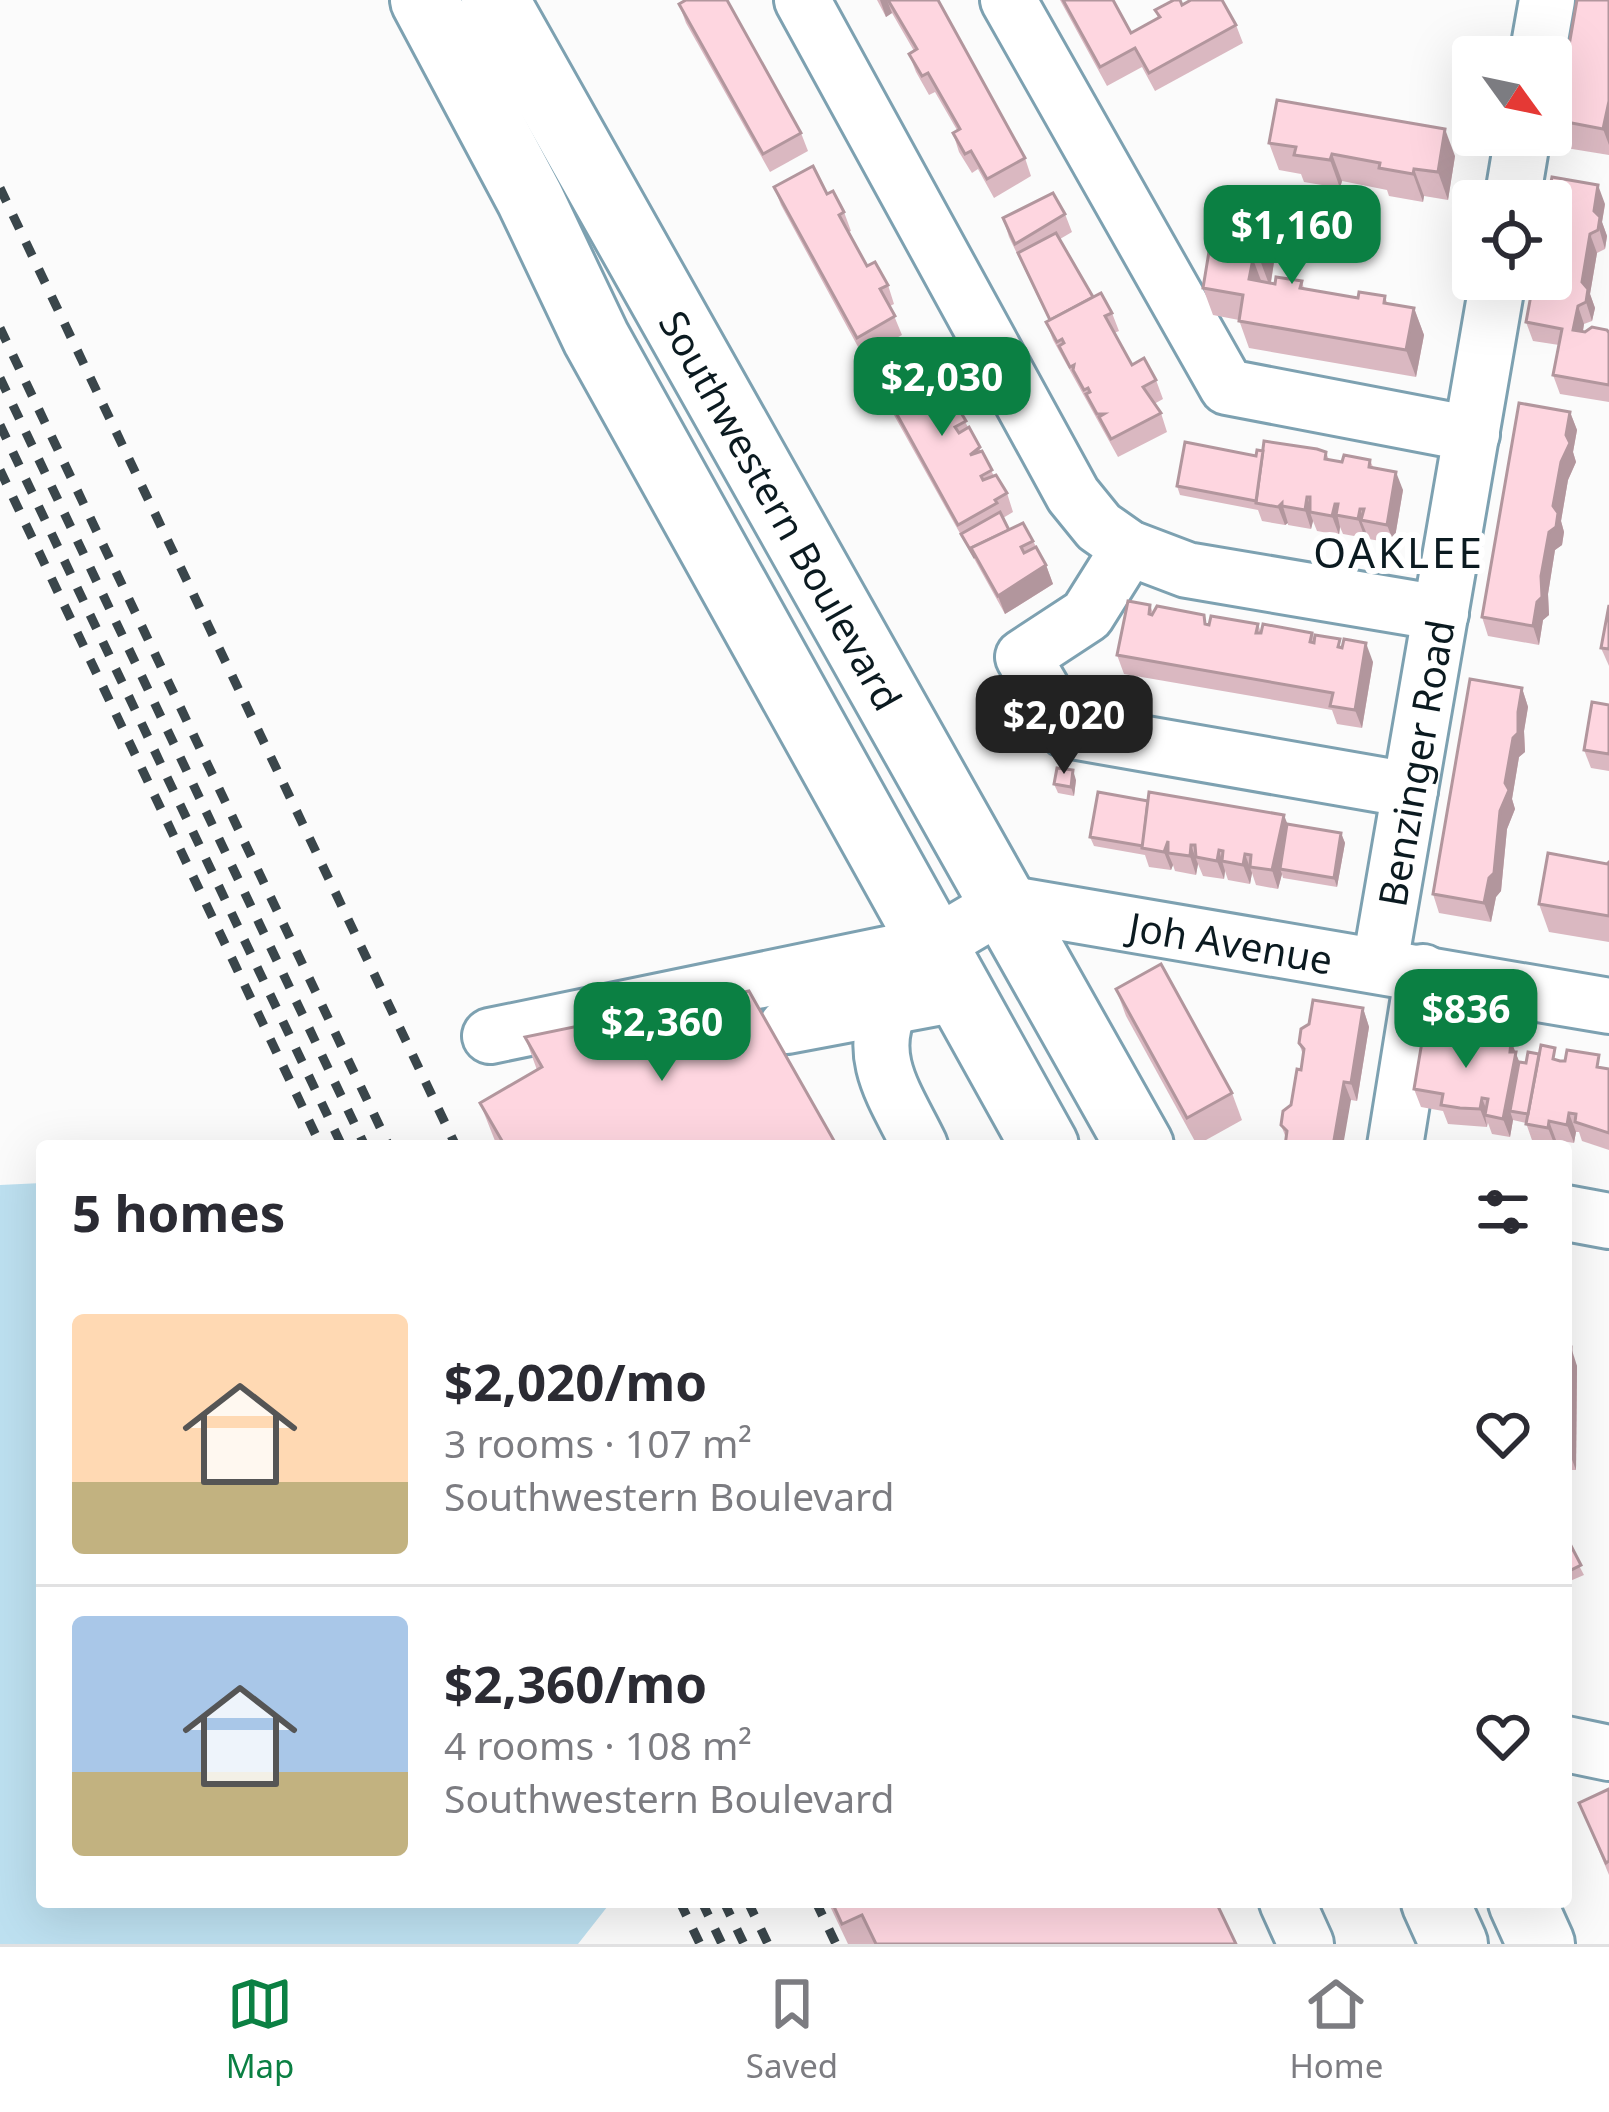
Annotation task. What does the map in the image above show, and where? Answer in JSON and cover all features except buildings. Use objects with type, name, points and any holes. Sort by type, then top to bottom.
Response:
[{"type":"main road","name":"Southwestern Boulevard","points":[[424,0],[530,199],[596,338],[1043,1140]]},
{"type":"main road","name":"Southwestern Boulevard","points":[[495,0],[1137,1140]]},
{"type":"main road","points":[[1438,1908],[1454,1944]]},
{"type":"main road","points":[[1525,1908],[1541,1944]]},
{"type":"street","points":[[802,0],[1073,495],[1099,526],[1129,548],[1187,570],[1441,613]]},
{"type":"street","points":[[1008,0],[1227,387],[1472,434]]},
{"type":"street","points":[[1541,36],[1547,0]]},
{"type":"street","name":"Benzinger Road","points":[[1395,1140],[1410,790],[1494,300]]},
{"type":"street","points":[[1129,548],[1088,615],[1023,657],[1066,730],[1410,790]]},
{"type":"street","points":[[787,1026],[891,1006],[950,968],[1005,903]]},
{"type":"street","name":"Joh Avenue","points":[[1005,903],[1609,1006]]},
{"type":"street","points":[[490,1036],[950,968]]},
{"type":"street","points":[[891,1006],[880,1029],[881,1064],[917,1140]]},
{"type":"street","points":[[1572,1215],[1609,1221]]},
{"type":"street","points":[[1572,1745],[1609,1753]]},
{"type":"street","points":[[1290,1908],[1306,1944]]},
{"type":"shaded area","points":[[36,1183],[36,1908],[606,1908],[578,1944],[0,1944],[0,1185]]},
{"type":"railway","points":[[0,188],[453,1140]]},
{"type":"railway","points":[[0,328],[386,1140]]},
{"type":"railway","points":[[0,378],[362,1140]]},
{"type":"railway","points":[[0,425],[339,1140]]},
{"type":"railway","points":[[0,470],[318,1140]]},
{"type":"railway","points":[[683,1908],[700,1944]]},
{"type":"railway","points":[[705,1908],[722,1944]]},
{"type":"railway","points":[[727,1908],[744,1944]]},
{"type":"railway","points":[[751,1908],[768,1944]]},
{"type":"railway","points":[[819,1908],[836,1944]]},
{"type":"district","name":"OAKLEE","points":[[1399,551]]}]
